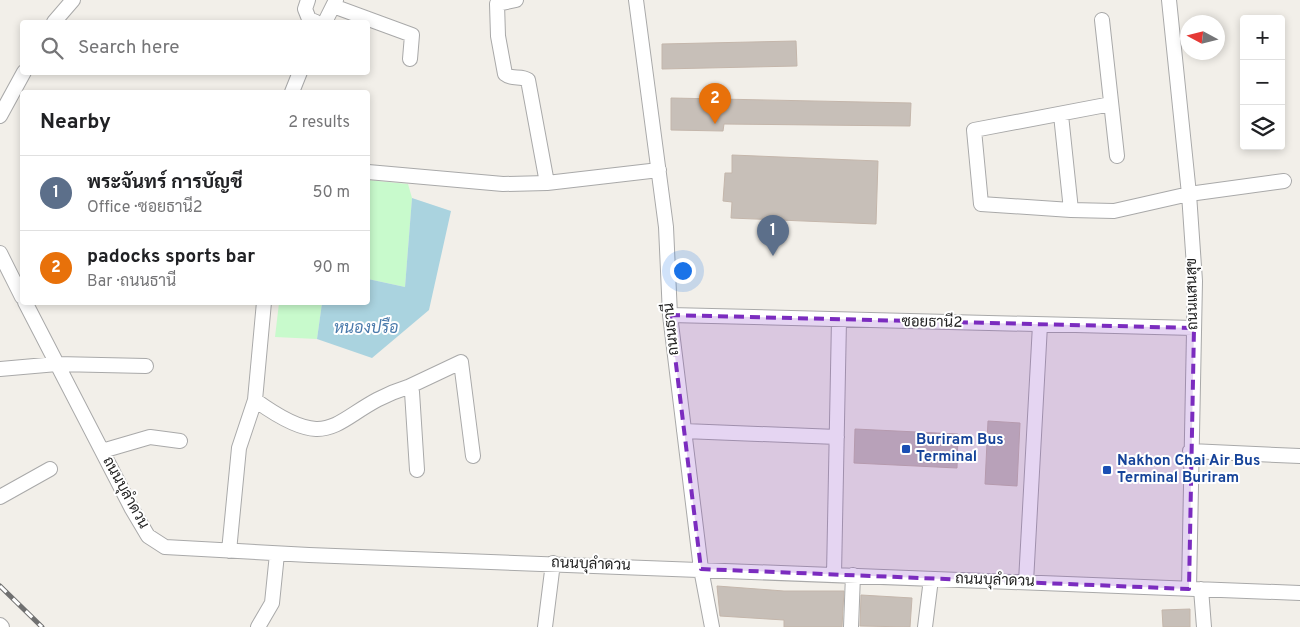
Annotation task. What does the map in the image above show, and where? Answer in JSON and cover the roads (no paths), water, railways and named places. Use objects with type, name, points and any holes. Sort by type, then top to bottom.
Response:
[{"type":"street","points":[[56,20],[73,0]]},
{"type":"street","points":[[308,0],[305,9],[309,19],[311,20]]},
{"type":"street","points":[[516,0],[497,4],[502,62],[505,74],[528,80],[548,182]]},
{"type":"street","name":"ถนนธานี","points":[[636,0],[666,227],[670,315],[684,431],[701,569],[712,627]]},
{"type":"street","name":"ถนนแสนสุข","points":[[1169,0],[1189,194],[1195,281],[1190,451],[1195,589],[1204,627]]},
{"type":"street","points":[[326,20],[335,3],[412,35],[410,59]]},
{"type":"street","points":[[1102,20],[1117,156]]},
{"type":"street","points":[[0,116],[22,75]]},
{"type":"street","points":[[293,90],[299,75]]},
{"type":"street","points":[[1111,104],[974,130],[981,204],[1114,211],[1189,194],[1284,181]]},
{"type":"street","points":[[1061,114],[1071,210]]},
{"type":"street","points":[[370,172],[503,184],[548,182],[659,170]]},
{"type":"street","points":[[0,253],[20,293]]},
{"type":"street","name":"ถนนบุลำดวน","points":[[27,305],[148,536],[165,547],[278,554],[1300,593]]},
{"type":"street","points":[[229,551],[239,448],[255,400],[264,305]]},
{"type":"street","name":"ซอยธานี2","points":[[670,315],[1040,326],[1194,328]]},
{"type":"street","points":[[834,574],[839,320]]},
{"type":"street","points":[[1026,582],[1040,326]]},
{"type":"street","points":[[255,400],[280,418],[308,429],[322,429],[340,424],[389,392],[408,387],[461,362],[473,456]]},
{"type":"street","points":[[0,369],[57,364],[146,366]]},
{"type":"street","points":[[408,387],[412,392],[417,470]]},
{"type":"street","points":[[684,431],[836,437]]},
{"type":"street","points":[[102,451],[150,437],[159,436],[180,441]]},
{"type":"street","points":[[1190,451],[1300,456]]},
{"type":"street","points":[[0,496],[50,469]]},
{"type":"street","points":[[258,627],[272,603],[278,554]]},
{"type":"street","points":[[545,627],[553,563]]},
{"type":"street","points":[[851,627],[853,575]]},
{"type":"street","points":[[925,627],[931,579]]},
{"type":"water","name":"หนองปรือ","points":[[412,198],[451,211],[429,310],[372,358],[317,339],[322,305],[370,305],[370,279],[405,287]]},
{"type":"railway","points":[[0,586],[42,627]]},
{"type":"place","name":"padocks sports bar","points":[[715,124]]},
{"type":"place","name":"พระจันทร์ การบัญชี","points":[[773,256]]},
{"type":"place","name":"Buriram Bus Terminal","points":[[906,449]]},
{"type":"place","name":"Nakhon Chai Air Bus Terminal Buriram","points":[[1107,470]]}]
